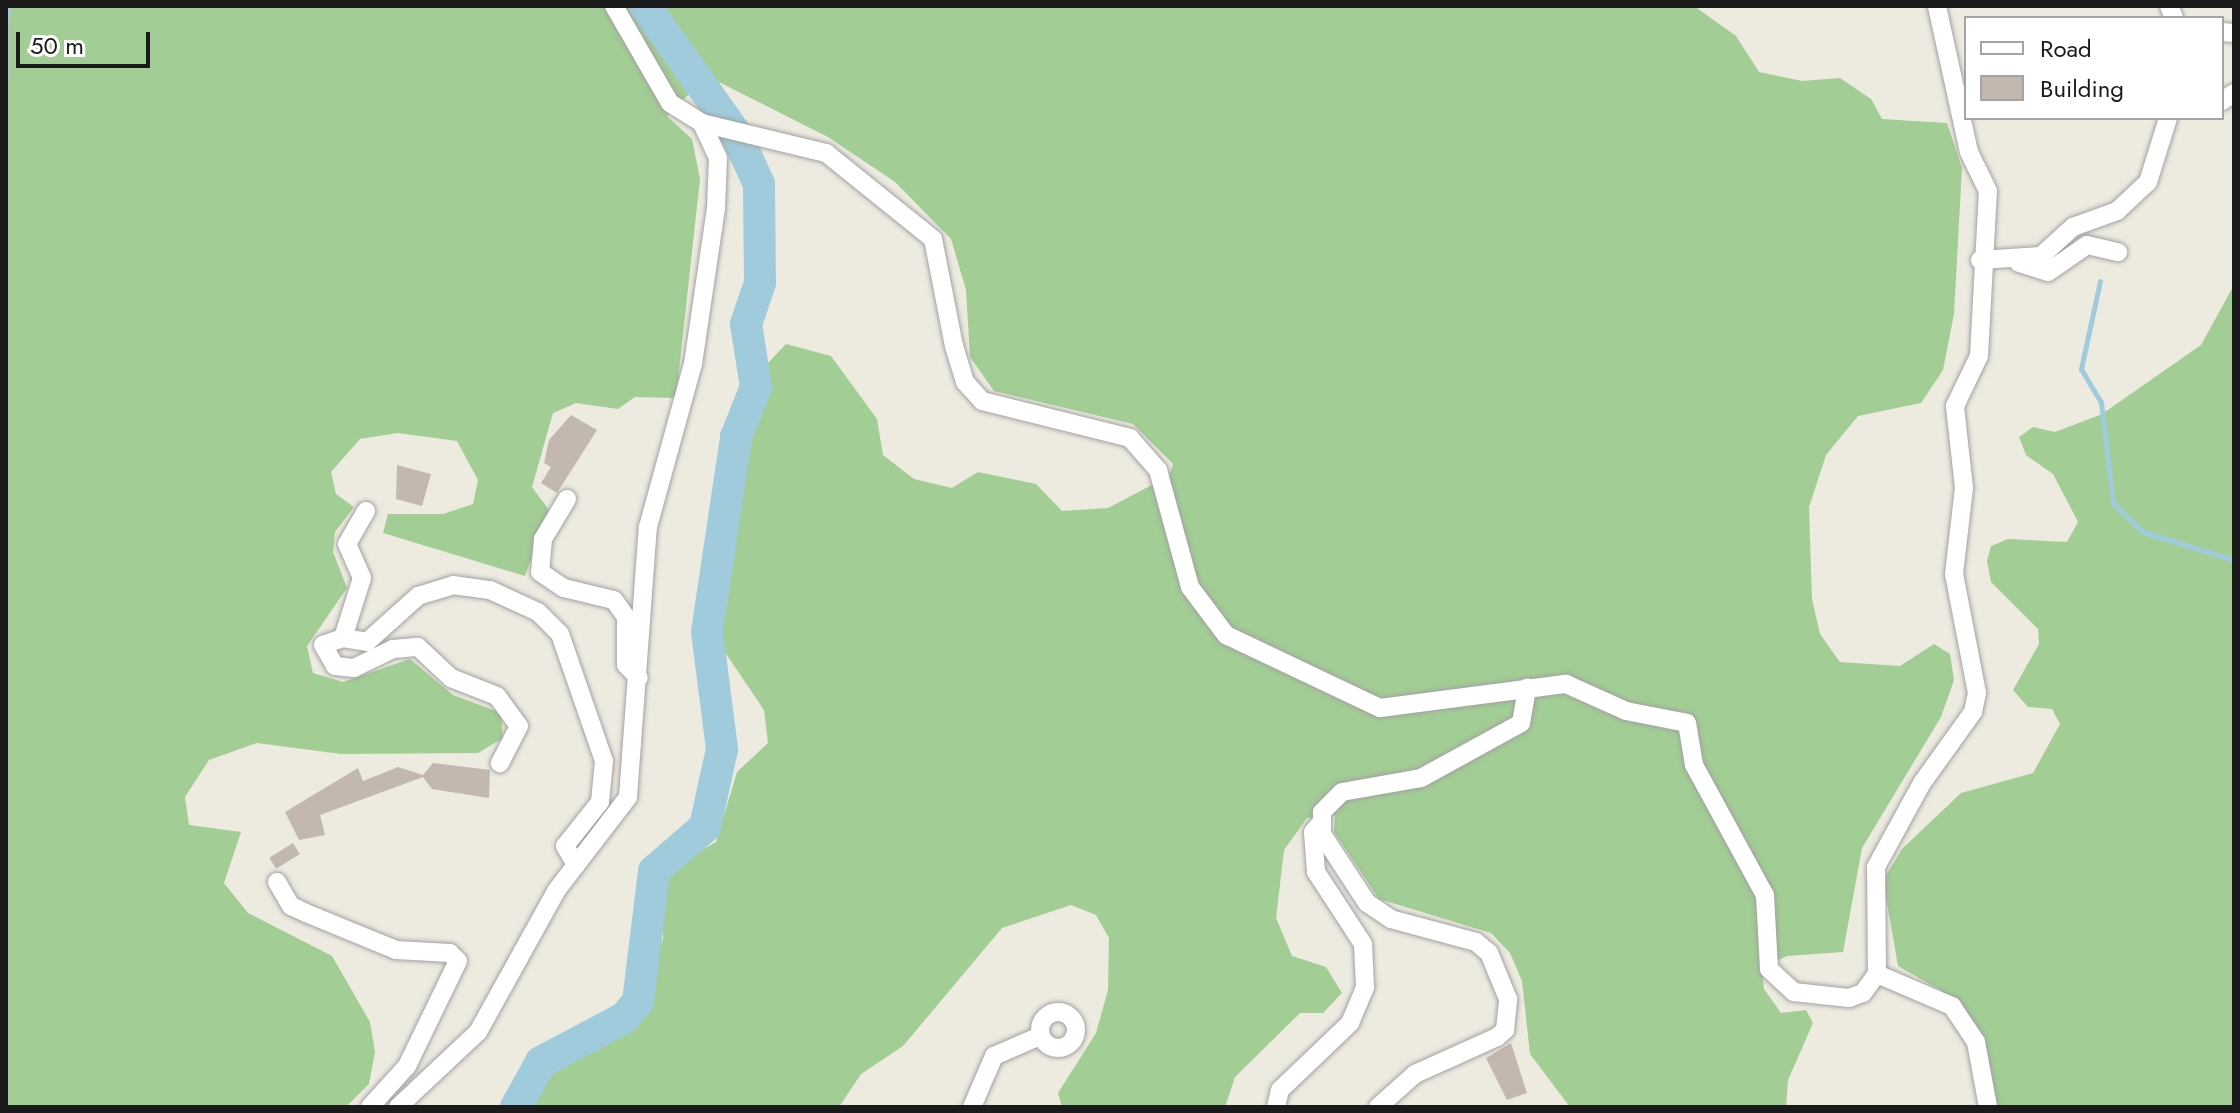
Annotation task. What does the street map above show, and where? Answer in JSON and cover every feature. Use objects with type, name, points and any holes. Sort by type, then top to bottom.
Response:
[{"type":"street","points":[[614,6],[670,103],[702,123],[826,153],[933,239],[965,382],[982,401],[1011,412],[1130,438],[1158,470],[1190,587],[1226,635],[1380,708],[1566,684],[1626,711],[1687,723],[1694,765],[1735,848],[1761,882],[1770,927],[1766,956],[1777,982],[1794,992],[1849,998],[1863,993],[1877,974],[1876,867],[1922,783],[1973,712],[1977,693],[1953,547],[1964,488],[1955,406],[1979,356],[1980,260],[1988,191],[1969,152],[1937,6]]},
{"type":"street","points":[[1980,260],[2041,256],[2073,227],[2130,202],[2156,167],[2168,120]]},
{"type":"street","points":[[398,1107],[478,1032],[576,865],[628,797],[648,527],[693,364],[716,209],[718,158],[702,123]]},
{"type":"street","points":[[2005,260],[2048,272],[2087,245],[2118,252]]},
{"type":"street","points":[[567,499],[543,539],[540,572],[564,588],[614,600],[626,617],[626,665],[639,678]]},
{"type":"street","points":[[343,638],[362,578],[347,544],[366,511]]},
{"type":"street","points":[[500,763],[519,726],[497,696],[451,678],[418,647],[393,649],[354,668],[335,666],[323,645],[343,638],[367,642],[418,596],[453,585],[490,590],[549,621],[563,642],[604,761],[600,802],[565,846],[566,859],[576,865]]},
{"type":"street","points":[[1276,1107],[1289,1079],[1350,1023],[1365,987],[1363,944],[1316,872],[1313,832],[1342,792],[1421,778],[1521,723],[1527,688]]},
{"type":"street","points":[[1320,824],[1377,913],[1476,942],[1506,990],[1505,1030],[1415,1074],[1378,1107]]},
{"type":"street","points":[[277,882],[279,893],[306,913],[396,950],[450,953],[458,961],[407,1066],[370,1107]]},
{"type":"street","points":[[1877,974],[1952,1006],[1976,1042],[1988,1107]]},
{"type":"street","points":[[972,1107],[994,1056],[1040,1036]]},
{"type":"green space","points":[[6,6],[1694,6],[1736,36],[1759,72],[1802,81],[1840,78],[1871,99],[1882,119],[1947,123],[1962,168],[1954,314],[1943,370],[1921,403],[1858,416],[1826,455],[1809,507],[1812,599],[1820,634],[1840,662],[1900,666],[1934,644],[1950,654],[1954,680],[1941,717],[1862,848],[1843,952],[1787,956],[1762,968],[1764,989],[1781,1013],[1806,1010],[1813,1023],[1788,1080],[1786,1107],[1570,1107],[1530,1054],[1522,981],[1510,953],[1491,933],[1379,899],[1334,832],[1335,815],[1307,818],[1284,850],[1276,918],[1292,956],[1326,967],[1342,993],[1323,1013],[1300,1013],[1235,1077],[1225,1107],[1062,1107],[1058,1093],[1096,1033],[1108,990],[1109,938],[1096,915],[1071,905],[1002,928],[903,1046],[861,1074],[839,1107],[531,1107],[554,1067],[629,1027],[663,939],[662,893],[674,866],[716,842],[737,772],[768,743],[764,710],[714,636],[752,427],[768,363],[786,344],[831,356],[877,419],[883,455],[914,479],[952,488],[978,472],[1036,484],[1062,511],[1108,508],[1169,476],[1173,464],[1133,424],[994,391],[970,357],[966,290],[951,239],[895,182],[828,137],[707,76],[667,116],[692,139],[700,179],[676,398],[635,397],[618,409],[576,403],[553,413],[532,487],[549,510],[525,576],[383,533],[388,514],[443,514],[473,504],[478,480],[457,441],[398,433],[360,439],[331,472],[336,494],[354,507],[335,532],[333,552],[347,588],[307,646],[313,673],[343,682],[410,659],[453,695],[501,713],[503,738],[478,753],[341,754],[257,743],[209,760],[185,797],[189,825],[241,832],[224,883],[248,913],[332,956],[370,1022],[375,1052],[369,1084],[346,1107],[6,1107]]},
{"type":"green space","points":[[2234,285],[2234,1107],[1998,1107],[1981,1040],[1940,990],[1898,966],[1883,880],[1902,849],[1961,793],[2033,773],[2060,724],[2052,709],[2028,707],[2013,690],[2039,644],[2038,629],[1991,582],[1987,561],[1991,546],[2008,539],[2067,542],[2078,522],[2053,474],[2026,455],[2019,437],[2033,427],[2055,432],[2102,414],[2201,345]]},
{"type":"building","points":[[571,415],[597,430],[557,493],[541,483],[551,467],[544,463],[549,440]]},
{"type":"building","points":[[397,465],[431,474],[422,506],[396,499]]},
{"type":"building","points":[[433,763],[490,770],[489,798],[432,789],[423,777],[320,815],[325,835],[299,840],[285,812],[358,768],[363,781],[398,767],[423,775]]},
{"type":"building","points":[[293,843],[300,854],[276,869],[269,858]]},
{"type":"building","points":[[1511,1043],[1527,1093],[1507,1100],[1486,1058]]},
{"type":"waterway","points":[[6,26],[8,6]]},
{"type":"waterway","points":[[516,1107],[541,1062],[624,1018],[638,1002],[654,871],[705,827],[722,749],[707,632],[736,437],[756,387],[746,324],[760,283],[759,184],[736,134],[645,6]]},
{"type":"waterway","points":[[6,31],[6,78]]},
{"type":"waterway","points":[[2100,281],[2081,369],[2101,402],[2113,503],[2143,532],[2234,560]]}]
